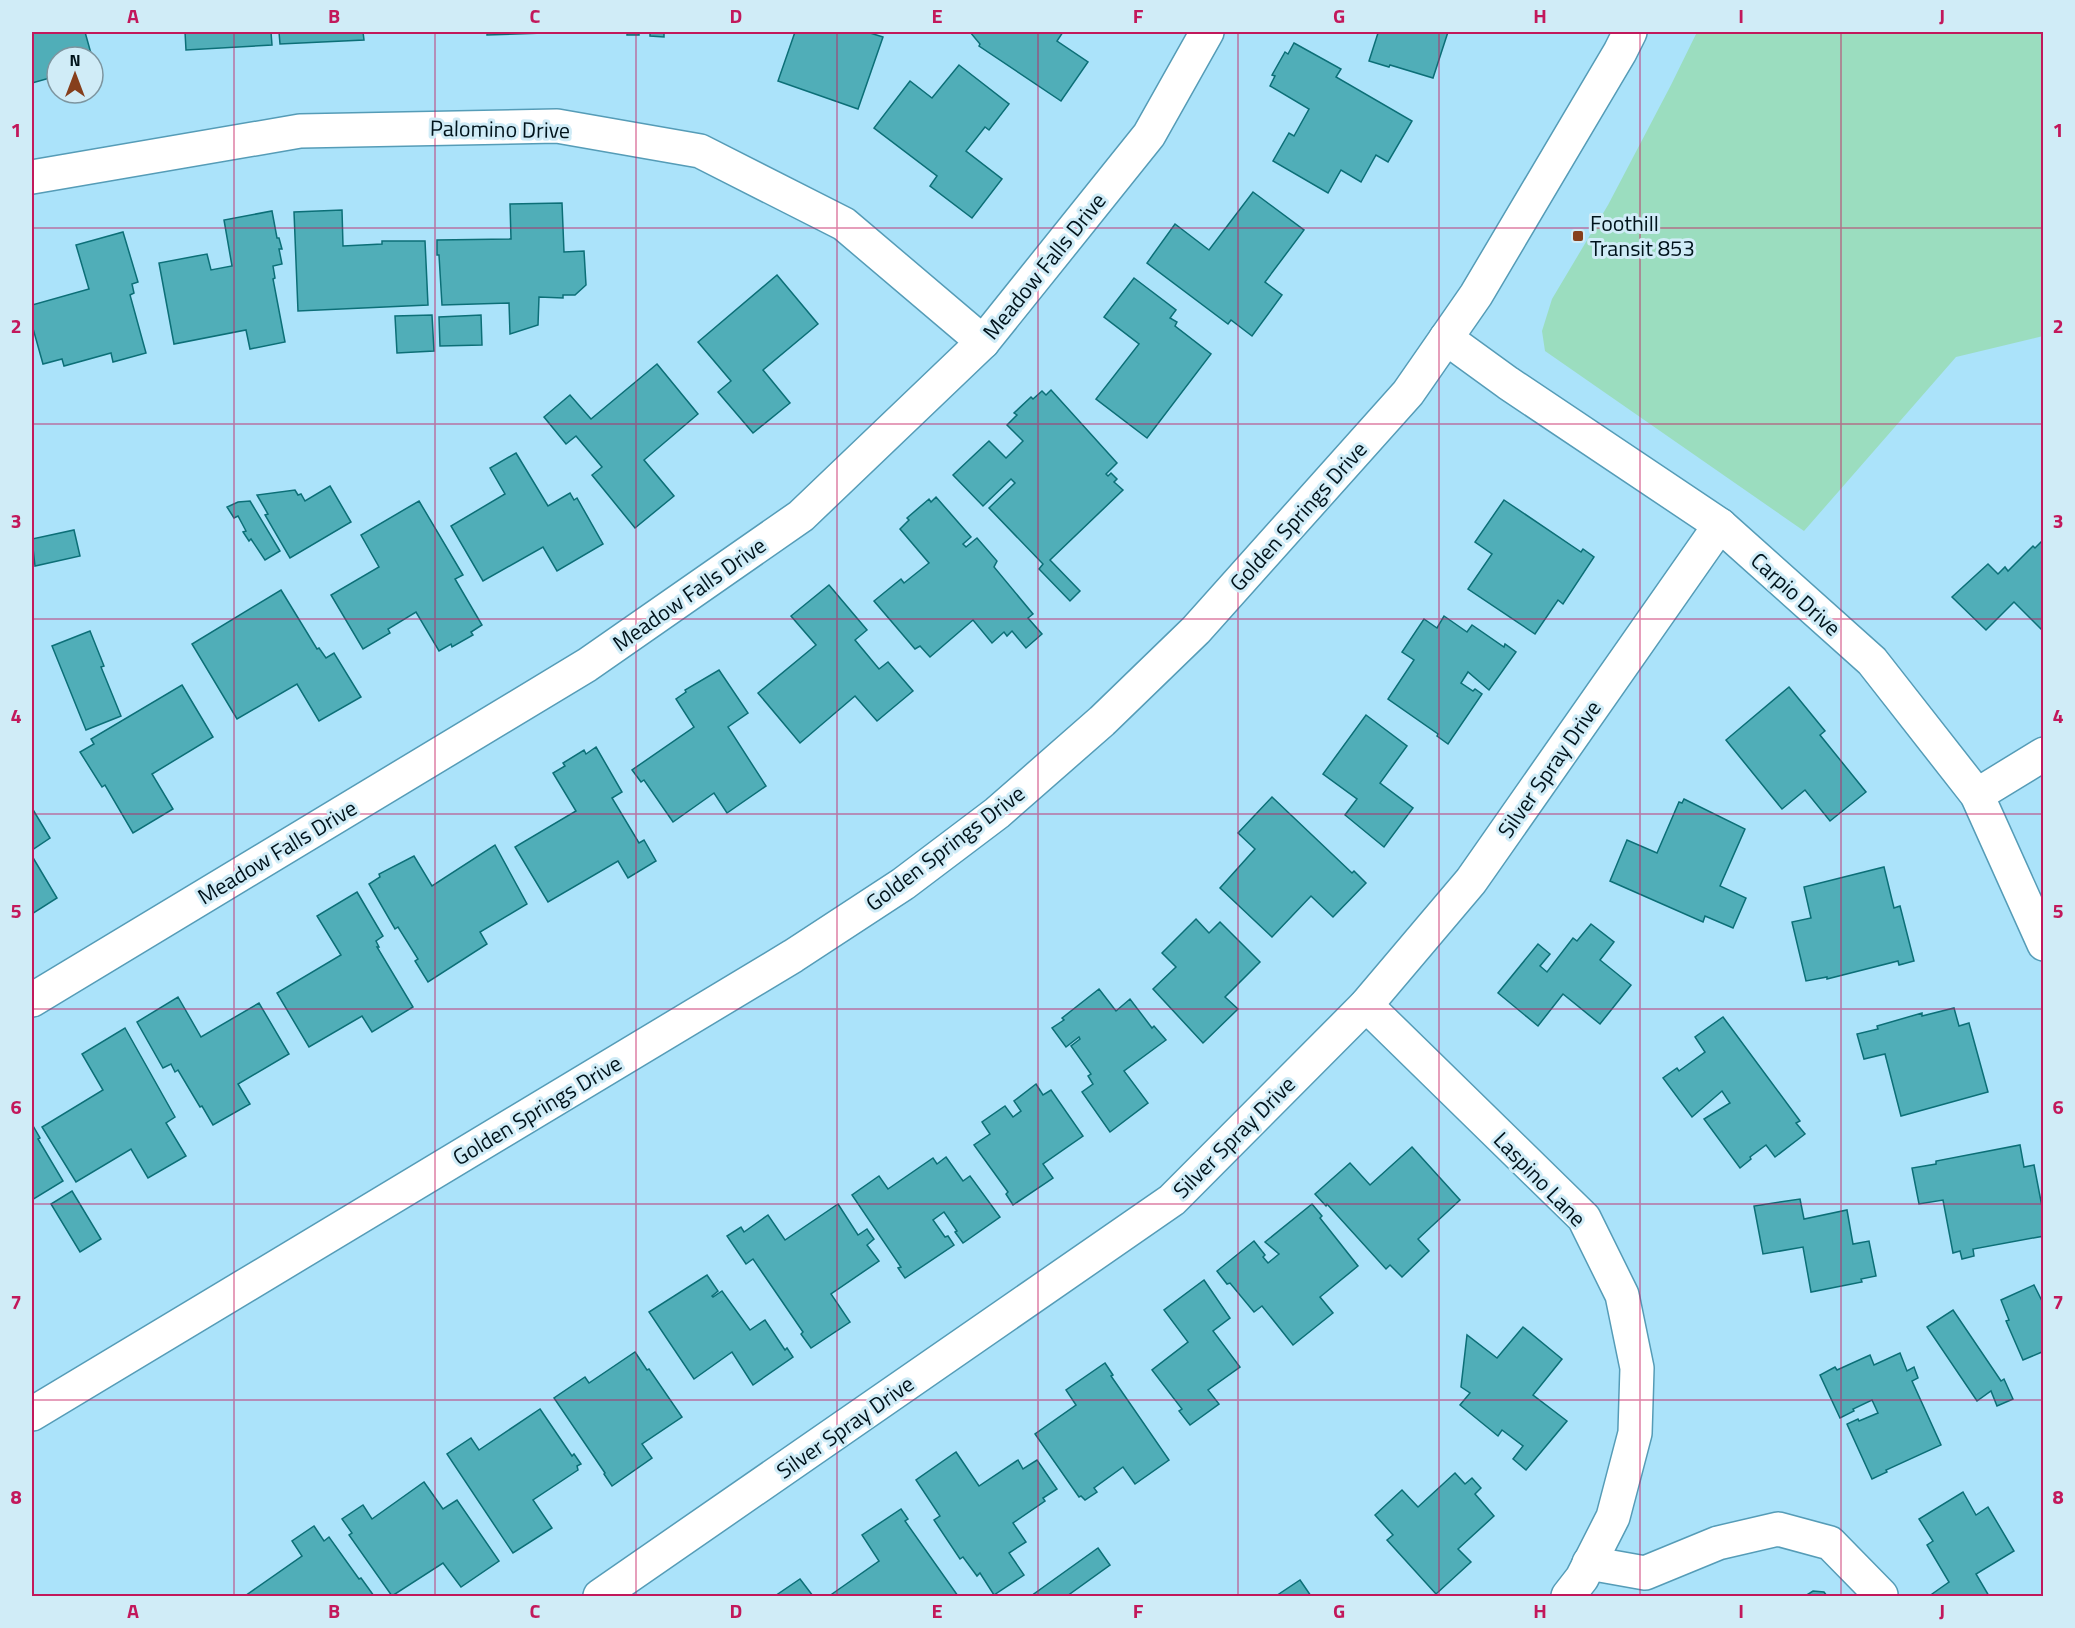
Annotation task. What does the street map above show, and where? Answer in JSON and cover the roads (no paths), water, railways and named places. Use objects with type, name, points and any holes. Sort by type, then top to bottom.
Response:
[{"type":"street","name":"Meadow Falls Drive","points":[[32,1000],[587,665],[801,516],[983,342],[1149,135],[1207,32]]},
{"type":"street","name":"Golden Springs Drive","points":[[32,1414],[793,956],[903,884],[997,813],[1102,722],[1196,630],[1408,393],[1476,295],[1630,32]]},
{"type":"street","name":"Palomino Drive","points":[[32,177],[300,131],[557,126],[700,151],[844,224],[983,342]]},
{"type":"street","name":"Carpio Drive","points":[[1446,338],[1508,383],[1720,525],[1872,661],[1977,795],[2043,944]]},
{"type":"street","name":"Silver Spray Drive","points":[[600,1596],[1172,1200],[1366,1005],[1471,881],[1720,525]]},
{"type":"street","points":[[1977,795],[2043,754]]},
{"type":"street","name":"Laspino Lane","points":[[1366,1005],[1584,1218],[1622,1295],[1637,1368],[1635,1434],[1613,1516],[1589,1563],[1568,1596]]},
{"type":"street","points":[[1589,1563],[1645,1574],[1718,1543],[1778,1529],[1830,1543],[1881,1595]]},
{"type":"place","name":"Foothill Transit 853","points":[[1578,236]]}]
